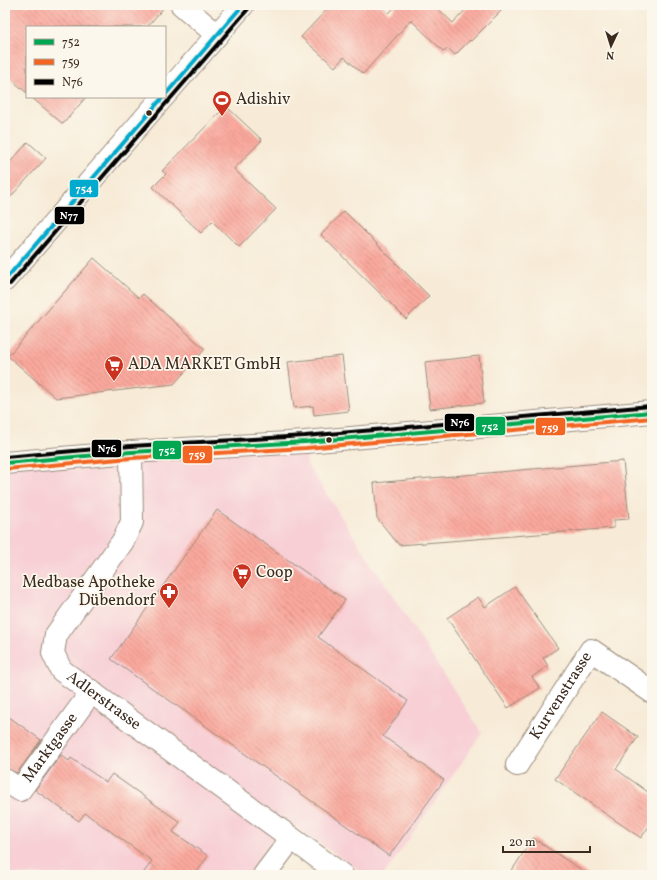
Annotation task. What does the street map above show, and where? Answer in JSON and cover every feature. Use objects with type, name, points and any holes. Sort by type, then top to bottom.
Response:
[{"type":"street","points":[[182,5],[217,35]]},
{"type":"street","points":[[166,94],[243,5]]},
{"type":"street","points":[[5,280],[162,98]]},
{"type":"street","points":[[5,463],[131,452],[305,442],[652,412]]},
{"type":"street","name":"Adlerstrasse","points":[[131,452],[132,522],[123,541],[56,635],[53,653],[61,670],[92,691],[292,840],[342,875]]},
{"type":"street","name":"Kurvenstrasse","points":[[517,765],[591,650],[652,692]]},
{"type":"street","name":"Marktgasse","points":[[5,780],[20,790],[92,691]]},
{"type":"street","points":[[264,875],[292,840]]},
{"type":"shaded area","points":[[305,442],[307,464],[482,733],[384,875],[366,875],[287,821],[247,875],[5,875],[5,463]]},
{"type":"building","points":[[5,5],[166,5],[148,26],[26,26],[26,92],[5,74]]},
{"type":"building","points":[[331,5],[380,5],[389,13],[397,5],[434,5],[453,23],[470,5],[507,5],[455,55],[448,48],[444,52],[411,20],[363,74],[344,57],[335,67],[301,37]]},
{"type":"building","points":[[32,98],[85,98],[63,124]]},
{"type":"building","points":[[226,106],[262,140],[234,169],[276,209],[239,247],[212,221],[201,233],[153,187],[166,174],[162,171]]},
{"type":"building","points":[[28,142],[46,158],[5,203],[5,168]]},
{"type":"building","points":[[344,211],[429,296],[406,319],[321,235]]},
{"type":"building","points":[[94,258],[139,298],[143,294],[205,349],[174,384],[56,398],[8,356]]},
{"type":"building","points":[[342,356],[349,411],[314,415],[313,406],[294,408],[288,362]]},
{"type":"building","points":[[479,356],[484,403],[430,409],[425,362]]},
{"type":"building","points":[[623,461],[629,519],[614,520],[614,528],[399,545],[377,518],[374,483]]},
{"type":"building","points":[[217,510],[345,600],[318,637],[408,701],[383,736],[444,780],[389,856],[111,659]]},
{"type":"building","points":[[515,587],[558,648],[543,658],[548,666],[532,677],[540,688],[508,708],[447,618],[478,597],[485,607]]},
{"type":"building","points":[[602,712],[638,737],[616,769],[652,795],[652,822],[641,838],[555,779]]},
{"type":"building","points":[[5,714],[41,740],[17,773],[5,768]]},
{"type":"building","points":[[61,755],[69,761],[71,758],[106,782],[112,774],[180,822],[173,832],[208,856],[195,875],[142,875],[152,861],[85,813],[79,821],[35,790]]},
{"type":"building","points":[[533,838],[589,875],[509,875]]},
{"type":"transit line","name":"754","points":[[166,94],[243,5]]},
{"type":"transit line","name":"N77","points":[[170,99],[248,9]]},
{"type":"transit line","name":"754","points":[[5,280],[162,98]]},
{"type":"transit line","name":"N77","points":[[10,284],[168,101]]},
{"type":"transit line","name":"N76","points":[[5,457],[131,446],[305,436],[651,406]]},
{"type":"transit line","name":"752","points":[[5,463],[131,452],[305,442],[652,412]]},
{"type":"transit line","name":"759","points":[[6,469],[131,458],[306,448],[652,418]]},
{"type":"place","name":"Adishiv","points":[[222,117]]},
{"type":"place","name":"ADA MARKET GmbH","points":[[114,382]]},
{"type":"place","name":"Coop","points":[[242,590]]},
{"type":"place","name":"Medbase Apotheke Dübendorf","points":[[169,609]]}]
